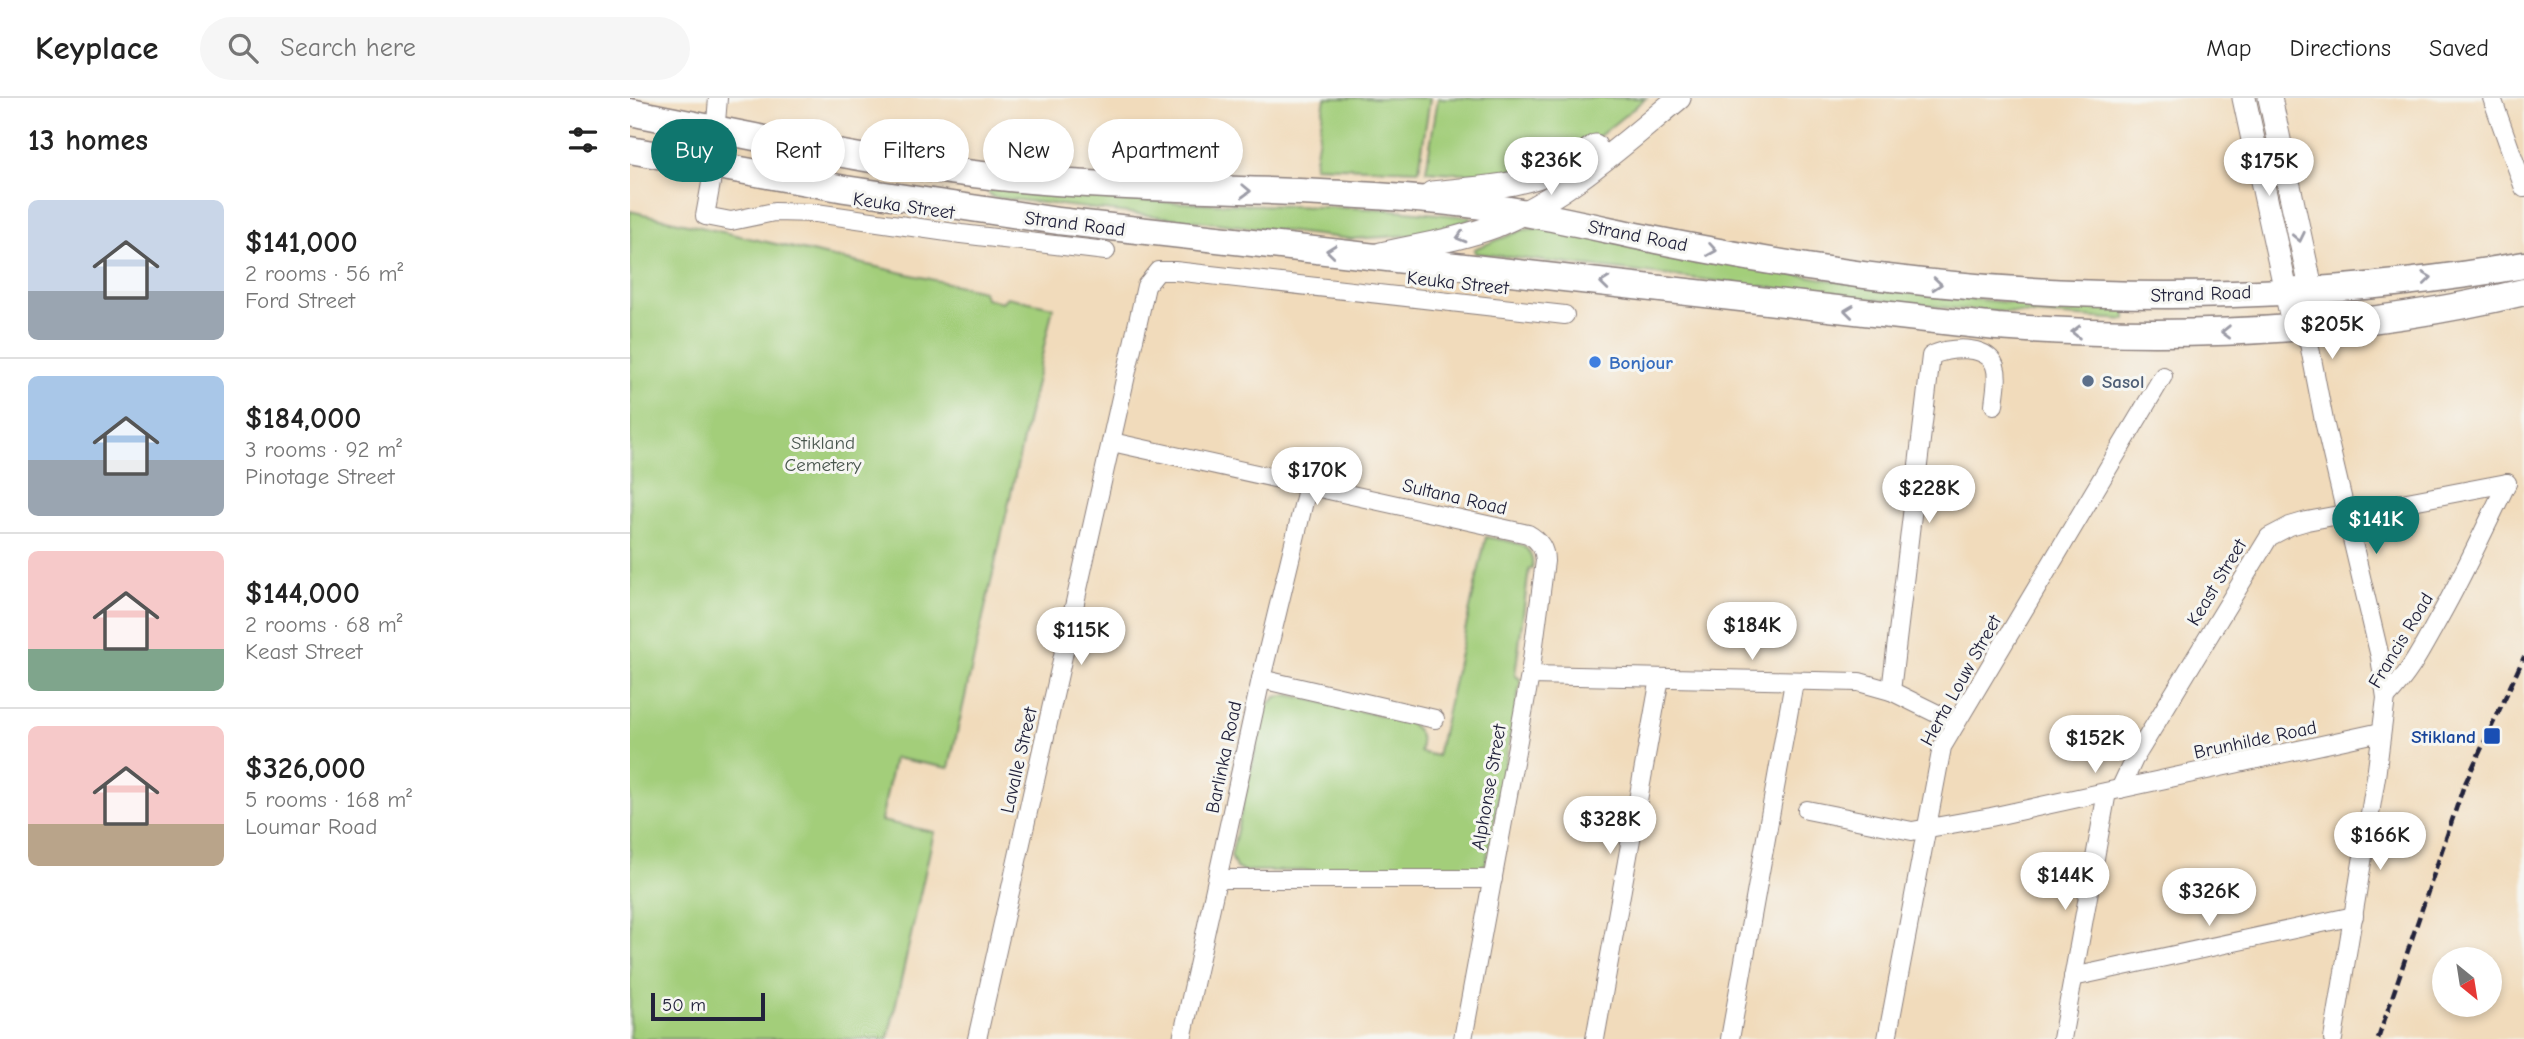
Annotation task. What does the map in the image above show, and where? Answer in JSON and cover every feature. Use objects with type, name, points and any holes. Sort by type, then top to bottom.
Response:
[{"type":"main road","name":"Strand Road","points":[[630,112],[663,119]]},
{"type":"main road","name":"Strand Road","points":[[737,134],[858,157],[1052,182],[1405,197],[1525,212],[1670,243],[1804,266],[1910,281],[2014,290],[2139,296],[2298,290],[2424,279],[2524,265]]},
{"type":"main road","name":"Strand Road","points":[[630,150],[651,154]]},
{"type":"main road","name":"Strand Road","points":[[737,170],[985,212],[1997,327],[2144,334],[2307,332],[2524,292]]},
{"type":"street","points":[[716,119],[718,98]]},
{"type":"street","points":[[1405,197],[1507,185],[1553,173],[1577,160],[1656,98]]},
{"type":"street","points":[[1374,256],[1462,237],[1496,226],[1525,212],[1551,198],[1679,98]]},
{"type":"street","points":[[2244,98],[2298,290],[2324,421],[2380,657],[2386,698]]},
{"type":"street","points":[[2270,98],[2298,290]]},
{"type":"street","points":[[2492,98],[2524,188]]},
{"type":"street","name":"Keuka Street","points":[[710,182],[705,216],[719,219],[739,220],[790,211],[816,213],[1107,251]]},
{"type":"street","name":"Keuka Street","points":[[1146,286],[1153,275],[1163,270],[1565,315]]},
{"type":"street","name":"Lavalle Street","points":[[977,1039],[1146,286]]},
{"type":"street","points":[[1891,691],[1931,356],[1946,350],[1964,350],[1981,353],[1991,359],[1997,372],[1994,405]]},
{"type":"street","name":"Herta Louw Street","points":[[1887,1039],[1942,747],[2163,376]]},
{"type":"street","name":"Sultana Road","points":[[1112,442],[1528,534],[1539,542]]},
{"type":"street","name":"Keast Street","points":[[2062,1039],[2113,791],[2269,537],[2291,526],[2346,513],[2507,483]]},
{"type":"street","name":"Francis Road","points":[[2333,1039],[2386,698],[2407,676],[2416,661],[2507,483]]},
{"type":"street","name":"Barlinka Road","points":[[1182,1039],[1261,679],[1308,485]]},
{"type":"street","name":"Alphonse Street","points":[[1463,1039],[1530,676],[1545,561],[1545,554],[1539,542]]},
{"type":"street","points":[[1530,676],[1859,682],[1891,691],[1956,723]]},
{"type":"street","points":[[1595,1039],[1660,678]]},
{"type":"street","points":[[1261,679],[1434,719]]},
{"type":"street","points":[[1730,1039],[1794,682]]},
{"type":"street","name":"Brunhilde Road","points":[[1807,810],[1912,831],[2381,733]]},
{"type":"street","points":[[1219,879],[1493,879]]},
{"type":"street","points":[[2073,977],[2354,916]]},
{"type":"green space","points":[[1325,98],[1430,98],[1419,170],[1314,166]]},
{"type":"green space","points":[[1438,98],[1646,98],[1576,155],[1566,141],[1553,150],[1558,156],[1542,163],[1510,171],[1461,173],[1426,171]]},
{"type":"green space","points":[[987,187],[1166,202],[1384,209],[1470,217],[1471,220],[1415,235],[1351,239],[992,197]]},
{"type":"green space","name":"Stikland Cemetery","points":[[630,211],[983,291],[985,298],[1002,302],[1007,297],[1053,307],[949,768],[894,758],[881,821],[934,832],[888,1039],[630,1039]]},
{"type":"green space","points":[[1536,228],[1898,292],[2014,303],[2126,309],[2126,320],[1957,309],[1475,253],[1474,249],[1523,230]]},
{"type":"green space","points":[[1486,537],[1525,547],[1530,552],[1532,569],[1529,569],[1515,675],[1521,680],[1486,863],[1474,870],[1242,871],[1236,868],[1231,856],[1265,708],[1276,697],[1290,695],[1404,721],[1419,733],[1420,752],[1437,756]]},
{"type":"railway","points":[[2378,1039],[2463,788],[2524,657]]},
{"type":"place","name":"Bonjour","points":[[1595,362]]},
{"type":"place","name":"Sasol","points":[[2088,381]]},
{"type":"place","name":"Stikland","points":[[2492,736]]}]
